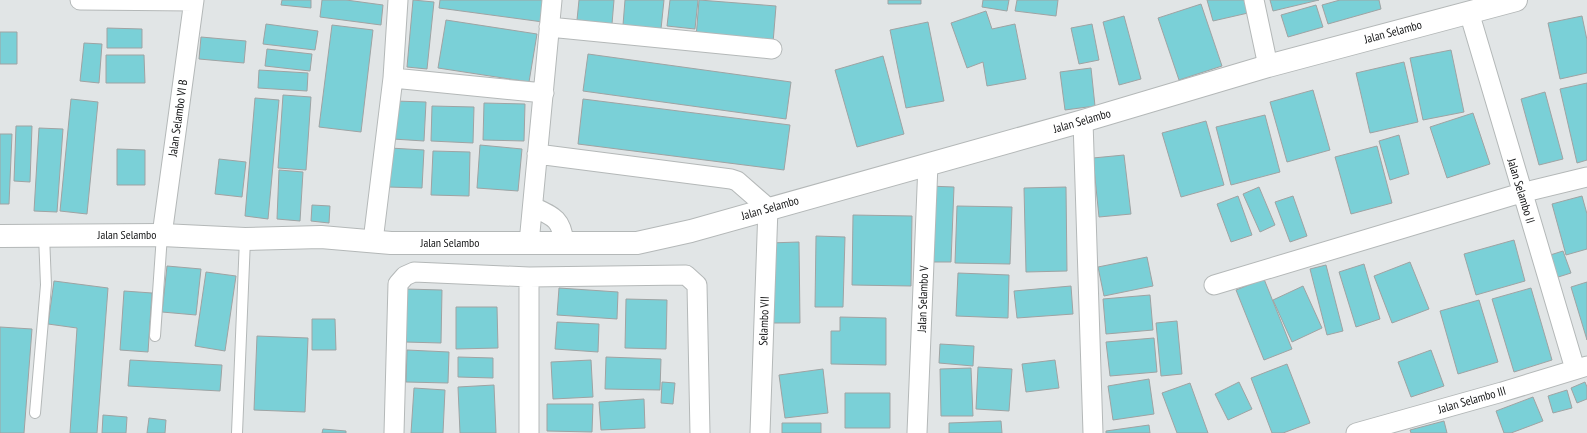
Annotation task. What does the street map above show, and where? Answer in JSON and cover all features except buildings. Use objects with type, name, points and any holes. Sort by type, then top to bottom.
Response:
[{"type":"street","points":[[80,0],[194,1]]},
{"type":"street","points":[[374,241],[392,78],[398,0]]},
{"type":"street","points":[[529,243],[552,0]]},
{"type":"street","points":[[1254,0],[1268,66]]},
{"type":"street","name":"Jalan Selambo","points":[[0,236],[162,235],[245,239],[321,237],[374,241],[637,243],[691,231],[768,208],[1083,122],[1268,66],[1516,0]]},
{"type":"street","name":"Jalan Selambo VI B","points":[[162,235],[194,1]]},
{"type":"street","name":"Jalan Selambo II","points":[[1469,12],[1521,193],[1581,367]]},
{"type":"street","points":[[549,27],[772,49]]},
{"type":"street","points":[[392,78],[544,93]]},
{"type":"street","points":[[1083,122],[1093,433]]},
{"type":"street","points":[[537,154],[731,179],[737,181],[768,208]]},
{"type":"street","name":"Jalan Selambo V","points":[[918,433],[928,164]]},
{"type":"street","points":[[1214,285],[1521,193],[1587,177]]},
{"type":"street","points":[[533,207],[552,216],[563,230],[564,243]]},
{"type":"street","name":"Selambo VII","points":[[760,433],[768,208]]},
{"type":"street","points":[[394,433],[398,284],[405,276],[414,272],[529,277],[686,275],[697,285],[700,433]]},
{"type":"street","points":[[529,277],[529,433]]},
{"type":"street","name":"Jalan Selambo III","points":[[1356,433],[1502,392],[1581,367]]},
{"type":"lane","points":[[35,413],[46,285],[44,235]]},
{"type":"lane","points":[[155,336],[162,235]]},
{"type":"lane","points":[[237,433],[245,239]]}]
